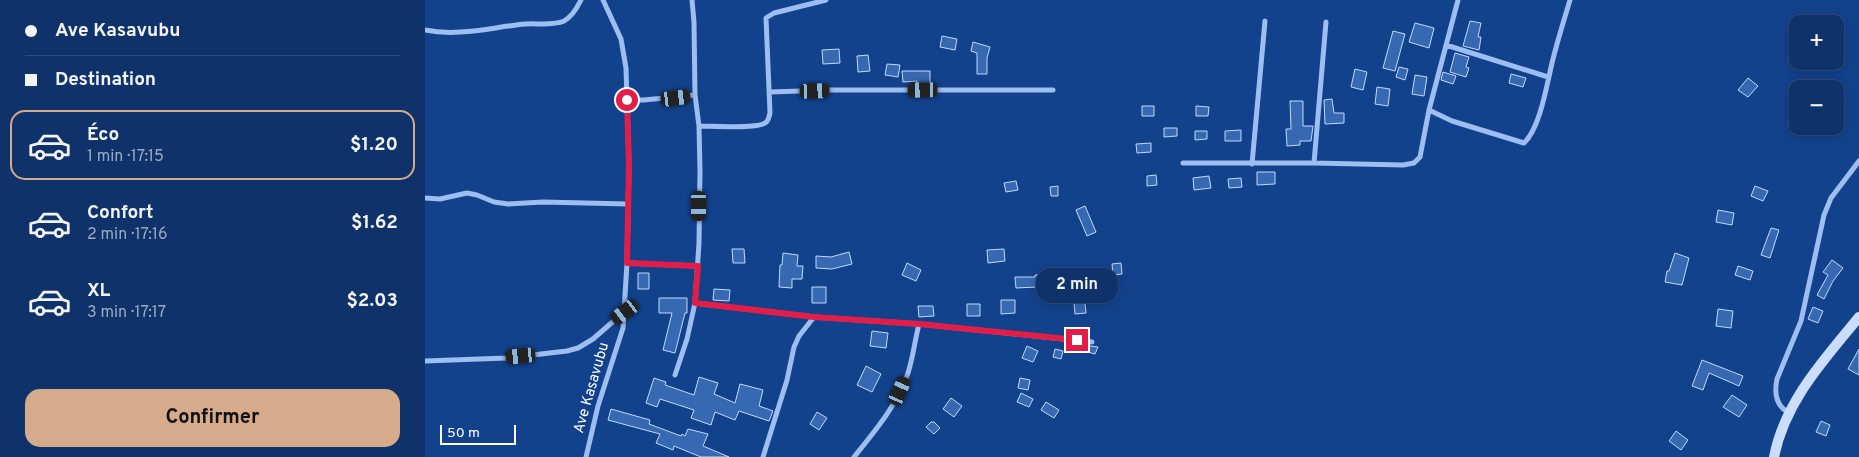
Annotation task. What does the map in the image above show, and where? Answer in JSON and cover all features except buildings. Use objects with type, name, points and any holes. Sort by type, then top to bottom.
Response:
[{"type":"main road","points":[[1774,457],[1778,438],[1802,388],[1859,317]]},
{"type":"street","points":[[425,30],[438,32],[472,31],[563,21],[570,17],[581,0]]},
{"type":"street","name":"Ave Kasavubu","points":[[586,457],[598,406],[623,328],[627,263],[628,204],[625,52],[603,0]]},
{"type":"street","points":[[675,375],[687,339],[695,303],[698,266],[699,126],[695,95],[692,0]]},
{"type":"street","points":[[699,126],[755,126],[765,124],[769,120],[770,112],[766,18],[774,13],[826,0]]},
{"type":"street","points":[[1183,163],[1403,165],[1413,163],[1420,158],[1429,110],[1458,0]]},
{"type":"street","points":[[1429,110],[1452,121],[1524,143],[1530,134],[1543,100],[1570,0]]},
{"type":"street","points":[[1252,164],[1265,21]]},
{"type":"street","points":[[1314,163],[1326,22]]},
{"type":"street","points":[[1446,45],[1548,77]]},
{"type":"street","points":[[770,92],[830,90],[1053,90]]},
{"type":"street","points":[[627,100],[695,95]]},
{"type":"street","points":[[1789,414],[1778,403],[1775,387],[1777,379],[1801,321],[1824,215],[1831,198],[1859,161]]},
{"type":"street","points":[[425,198],[440,199],[467,194],[508,204],[543,202],[628,204]]},
{"type":"street","points":[[627,263],[698,266]]},
{"type":"street","points":[[695,303],[814,317],[919,324],[1092,342]]},
{"type":"street","points":[[425,361],[507,358],[567,351],[593,339],[625,312]]},
{"type":"street","points":[[763,457],[787,380],[794,347],[799,336],[814,317]]},
{"type":"street","points":[[854,457],[873,434],[900,391],[908,374],[919,324]]},
{"type":"route","points":[[627,100],[629,166],[627,263],[698,266],[695,303],[814,317],[919,324],[1077,340]]}]
